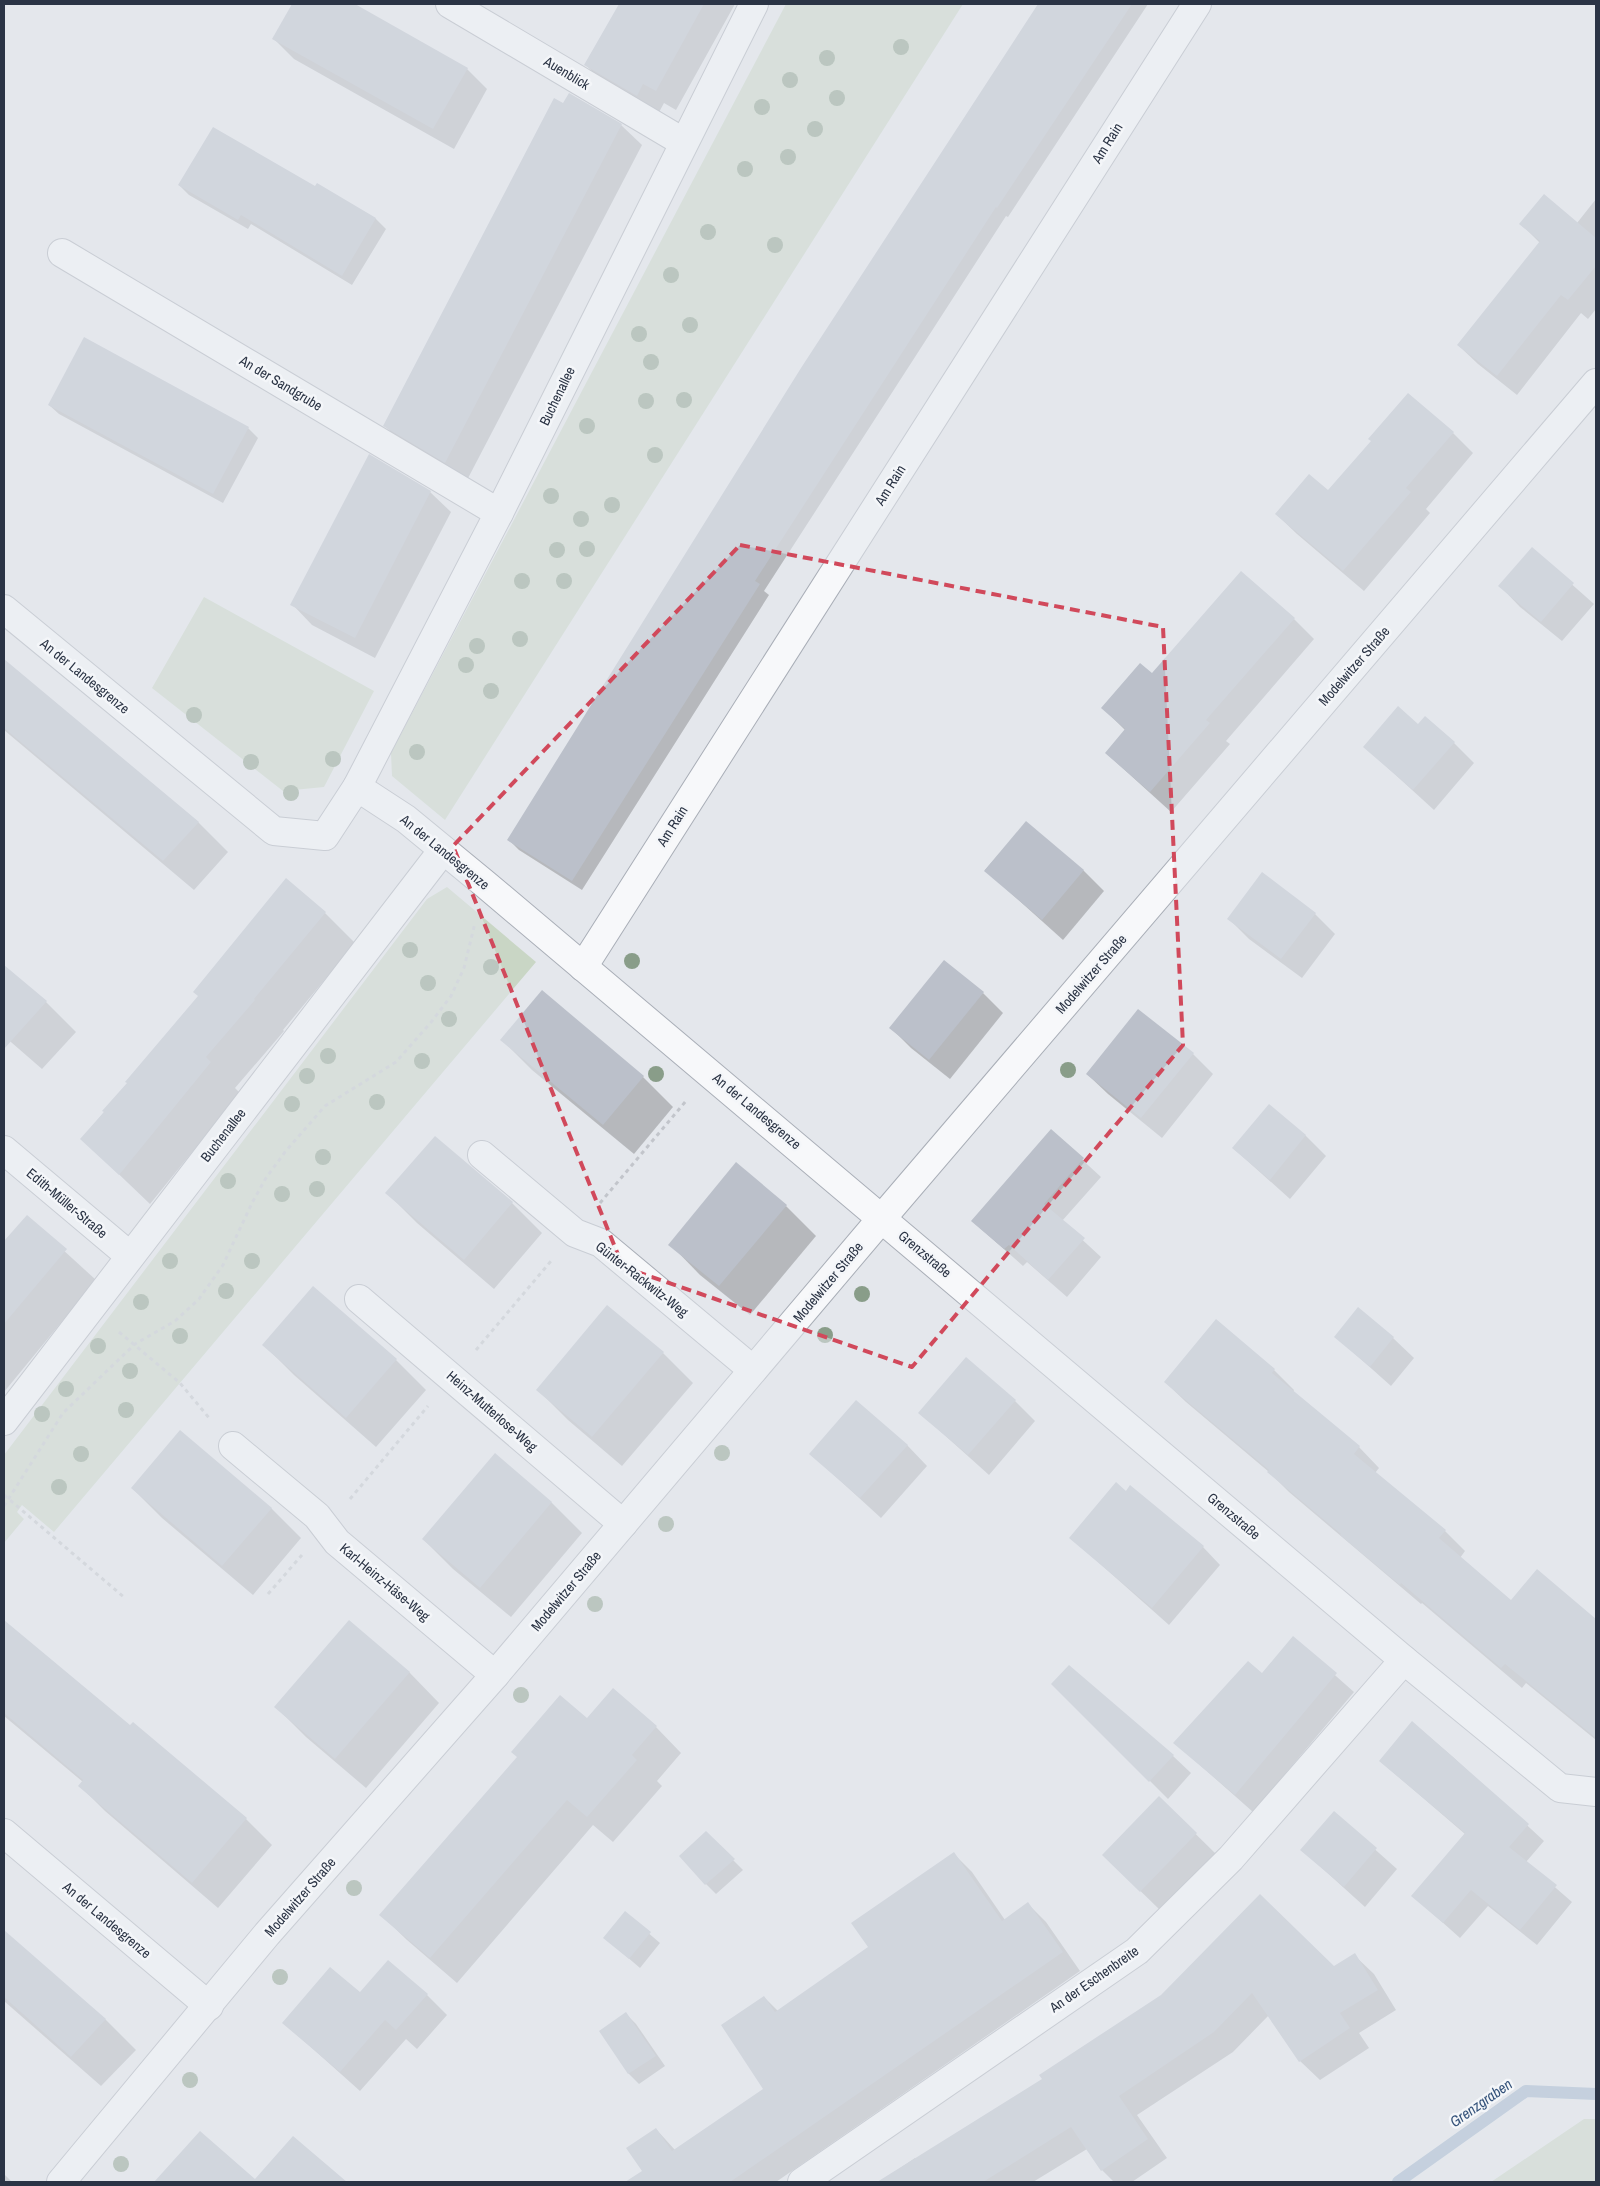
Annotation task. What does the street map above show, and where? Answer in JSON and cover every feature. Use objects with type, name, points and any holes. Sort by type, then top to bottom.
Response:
[{"type":"street","name":"Auenblick","points":[[450,4],[683,142]]},
{"type":"street","name":"Buchenallee","points":[[356,787],[499,513],[683,142],[754,4]]},
{"type":"street","name":"Am Rain","points":[[583,966],[1197,4]]},
{"type":"street","name":"An der Sandgrube","points":[[62,253],[499,513]]},
{"type":"street","name":"Modelwitzer Straße","points":[[61,2182],[267,1934],[495,1675],[882,1218],[1596,383]]},
{"type":"street","name":"An der Landesgrenze","points":[[4,609],[274,831],[325,836],[356,787],[406,819],[882,1218]]},
{"type":"street","name":"Buchenallee","points":[[4,1421],[443,850]]},
{"type":"street","name":"Edith-Müller-Straße","points":[[4,1150],[130,1256]]},
{"type":"street","name":"Günter-Rackwitz-Weg","points":[[482,1155],[575,1233],[601,1243],[753,1370]]},
{"type":"street","name":"Grenzstraße","points":[[882,1218],[1404,1660],[1560,1788],[1596,1792]]},
{"type":"street","name":"Heinz-Mutterlose-Weg","points":[[359,1299],[624,1524]]},
{"type":"street","name":"Karl-Heinz-Häse-Weg","points":[[233,1446],[327,1526],[337,1542],[495,1675]]},
{"type":"street","name":"An der Eschenbreite","points":[[802,2182],[1137,1951],[1231,1858],[1404,1660]]},
{"type":"street","name":"An der Landesgrenze","points":[[4,1833],[209,2006]]},
{"type":"path","points":[[4,1506],[63,1412],[135,1344],[175,1321],[199,1299],[224,1265],[266,1178],[285,1152],[325,1106],[396,1062],[432,1021],[450,996],[464,968],[485,884]]},
{"type":"path","points":[[268,1594],[453,1378],[710,1072]]},
{"type":"path","points":[[90,1308],[180,1383],[233,1446]]},
{"type":"path","points":[[4,1495],[125,1598]]},
{"type":"highlighted area","points":[[740,545],[1163,627],[1183,1045],[912,1367],[623,1267],[453,846]]},
{"type":"green space","points":[[786,4],[963,4],[445,820],[392,776],[391,753]]},
{"type":"green space","points":[[204,597],[374,691],[324,787],[283,791],[152,688]]},
{"type":"green space","points":[[447,887],[536,962],[54,1532],[22,1505],[17,1512],[24,1519],[4,1543],[4,1455],[427,899]]},
{"type":"green space","points":[[1584,2119],[1596,2119],[1596,2182],[1491,2182]]},
{"type":"building","points":[[292,4],[355,4],[468,68],[433,129],[272,39]]},
{"type":"building","points":[[619,4],[704,4],[656,91],[643,84],[637,96],[584,65]]},
{"type":"building","points":[[1038,4],[1132,4],[996,207],[755,581],[760,584],[572,881],[507,840],[801,368]]},
{"type":"building","points":[[569,93],[622,124],[445,463],[383,426],[554,98],[563,103]]},
{"type":"building","points":[[213,127],[315,186],[317,183],[376,218],[342,276],[241,215],[238,220],[178,185]]},
{"type":"building","points":[[1544,194],[1596,238],[1596,266],[1568,300],[1561,295],[1497,376],[1457,345],[1540,241],[1519,224]]},
{"type":"building","points":[[84,337],[249,427],[213,494],[48,405]]},
{"type":"building","points":[[1408,393],[1454,432],[1406,488],[1411,492],[1343,571],[1275,514],[1309,474],[1328,490],[1371,441],[1368,439]]},
{"type":"building","points":[[369,454],[431,491],[355,638],[290,605]]},
{"type":"building","points":[[1532,547],[1574,583],[1541,622],[1498,586]]},
{"type":"building","points":[[1241,571],[1295,618],[1206,720],[1210,723],[1150,792],[1105,753],[1125,729],[1101,708],[1140,663],[1152,673]]},
{"type":"building","points":[[4,659],[199,822],[163,861],[4,728]]},
{"type":"building","points":[[1398,706],[1418,724],[1425,716],[1455,742],[1413,790],[1363,747]]},
{"type":"building","points":[[1026,821],[1084,870],[1042,920],[984,871]]},
{"type":"building","points":[[1262,872],[1316,913],[1281,959],[1227,919]]},
{"type":"building","points":[[286,878],[326,912],[206,1057],[211,1062],[119,1175],[80,1139],[127,1083],[125,1082],[198,996],[193,992]]},
{"type":"building","points":[[944,960],[984,992],[929,1060],[889,1028]]},
{"type":"building","points":[[4,965],[47,1001],[4,1049]]},
{"type":"building","points":[[542,990],[644,1076],[603,1125],[500,1040]]},
{"type":"building","points":[[1138,1009],[1194,1053],[1141,1118],[1086,1074]]},
{"type":"building","points":[[1269,1104],[1306,1135],[1270,1180],[1232,1148]]},
{"type":"building","points":[[1051,1129],[1084,1158],[1044,1204],[1085,1238],[1048,1280],[1009,1245],[1004,1249],[971,1221]]},
{"type":"building","points":[[435,1136],[513,1202],[464,1260],[385,1193]]},
{"type":"building","points":[[736,1162],[787,1205],[719,1286],[668,1245]]},
{"type":"building","points":[[27,1215],[67,1249],[4,1324],[4,1241]]},
{"type":"building","points":[[313,1286],[397,1359],[346,1418],[262,1345]]},
{"type":"building","points":[[607,1305],[664,1352],[592,1437],[536,1390]]},
{"type":"building","points":[[1358,1307],[1394,1337],[1370,1367],[1334,1337]]},
{"type":"building","points":[[1216,1319],[1275,1369],[1272,1373],[1360,1446],[1354,1454],[1446,1530],[1439,1538],[1511,1600],[1537,1569],[1596,1619],[1596,1738],[1505,1664],[1501,1668],[1401,1583],[1400,1585],[1267,1472],[1269,1470],[1164,1382]]},
{"type":"building","points":[[966,1357],[1016,1400],[968,1455],[918,1413]]},
{"type":"building","points":[[856,1400],[908,1445],[860,1498],[809,1454]]},
{"type":"building","points":[[180,1430],[272,1508],[222,1566],[131,1488]]},
{"type":"building","points":[[495,1453],[552,1502],[480,1588],[422,1539]]},
{"type":"building","points":[[1116,1482],[1126,1491],[1130,1485],[1204,1546],[1152,1608],[1069,1538]]},
{"type":"building","points":[[4,1620],[130,1725],[133,1722],[247,1818],[192,1883],[78,1786],[83,1780],[4,1713]]},
{"type":"building","points":[[349,1620],[410,1672],[335,1759],[274,1707]]},
{"type":"building","points":[[1293,1636],[1337,1673],[1235,1795],[1173,1743],[1248,1661],[1262,1673]]},
{"type":"building","points":[[1069,1665],[1174,1755],[1149,1782],[1051,1684]]},
{"type":"building","points":[[613,1688],[657,1726],[632,1755],[637,1760],[587,1817],[567,1800],[430,1958],[379,1915],[517,1757],[511,1752],[560,1695],[587,1718]]},
{"type":"building","points":[[1412,1721],[1529,1824],[1509,1847],[1557,1885],[1520,1930],[1471,1890],[1443,1923],[1411,1896],[1465,1833],[1379,1761]]},
{"type":"building","points":[[1159,1796],[1197,1833],[1140,1892],[1102,1855]]},
{"type":"building","points":[[1334,1811],[1377,1848],[1344,1887],[1300,1850]]},
{"type":"building","points":[[706,1831],[735,1859],[705,1885],[679,1856]]},
{"type":"building","points":[[954,1852],[1002,1921],[1028,1902],[1063,1952],[730,2182],[625,2182],[642,2171],[626,2148],[656,2128],[672,2151],[763,2089],[721,2025],[764,1996],[775,2012],[868,1947],[851,1923]]},
{"type":"building","points":[[1260,1894],[1334,1966],[1355,1953],[1378,1990],[1340,2013],[1350,2028],[1299,2062],[1252,1993],[1214,2032],[1119,2096],[1148,2139],[1101,2171],[1071,2127],[983,2182],[877,2182],[1042,2079],[1039,2075],[1161,1995]]},
{"type":"building","points":[[625,1911],[651,1932],[629,1959],[603,1938]]},
{"type":"building","points":[[4,1930],[106,2019],[71,2057],[4,1997]]},
{"type":"building","points":[[388,1960],[428,1994],[396,2030],[385,2020],[340,2072],[282,2023],[330,1967],[360,1992]]},
{"type":"building","points":[[626,2012],[656,2056],[628,2074],[599,2031]]},
{"type":"building","points":[[200,2131],[255,2179],[293,2136],[347,2182],[154,2182]]},
{"type":"waterway","name":"Grenzgraben","points":[[1398,2182],[1526,2091],[1596,2094]]}]
